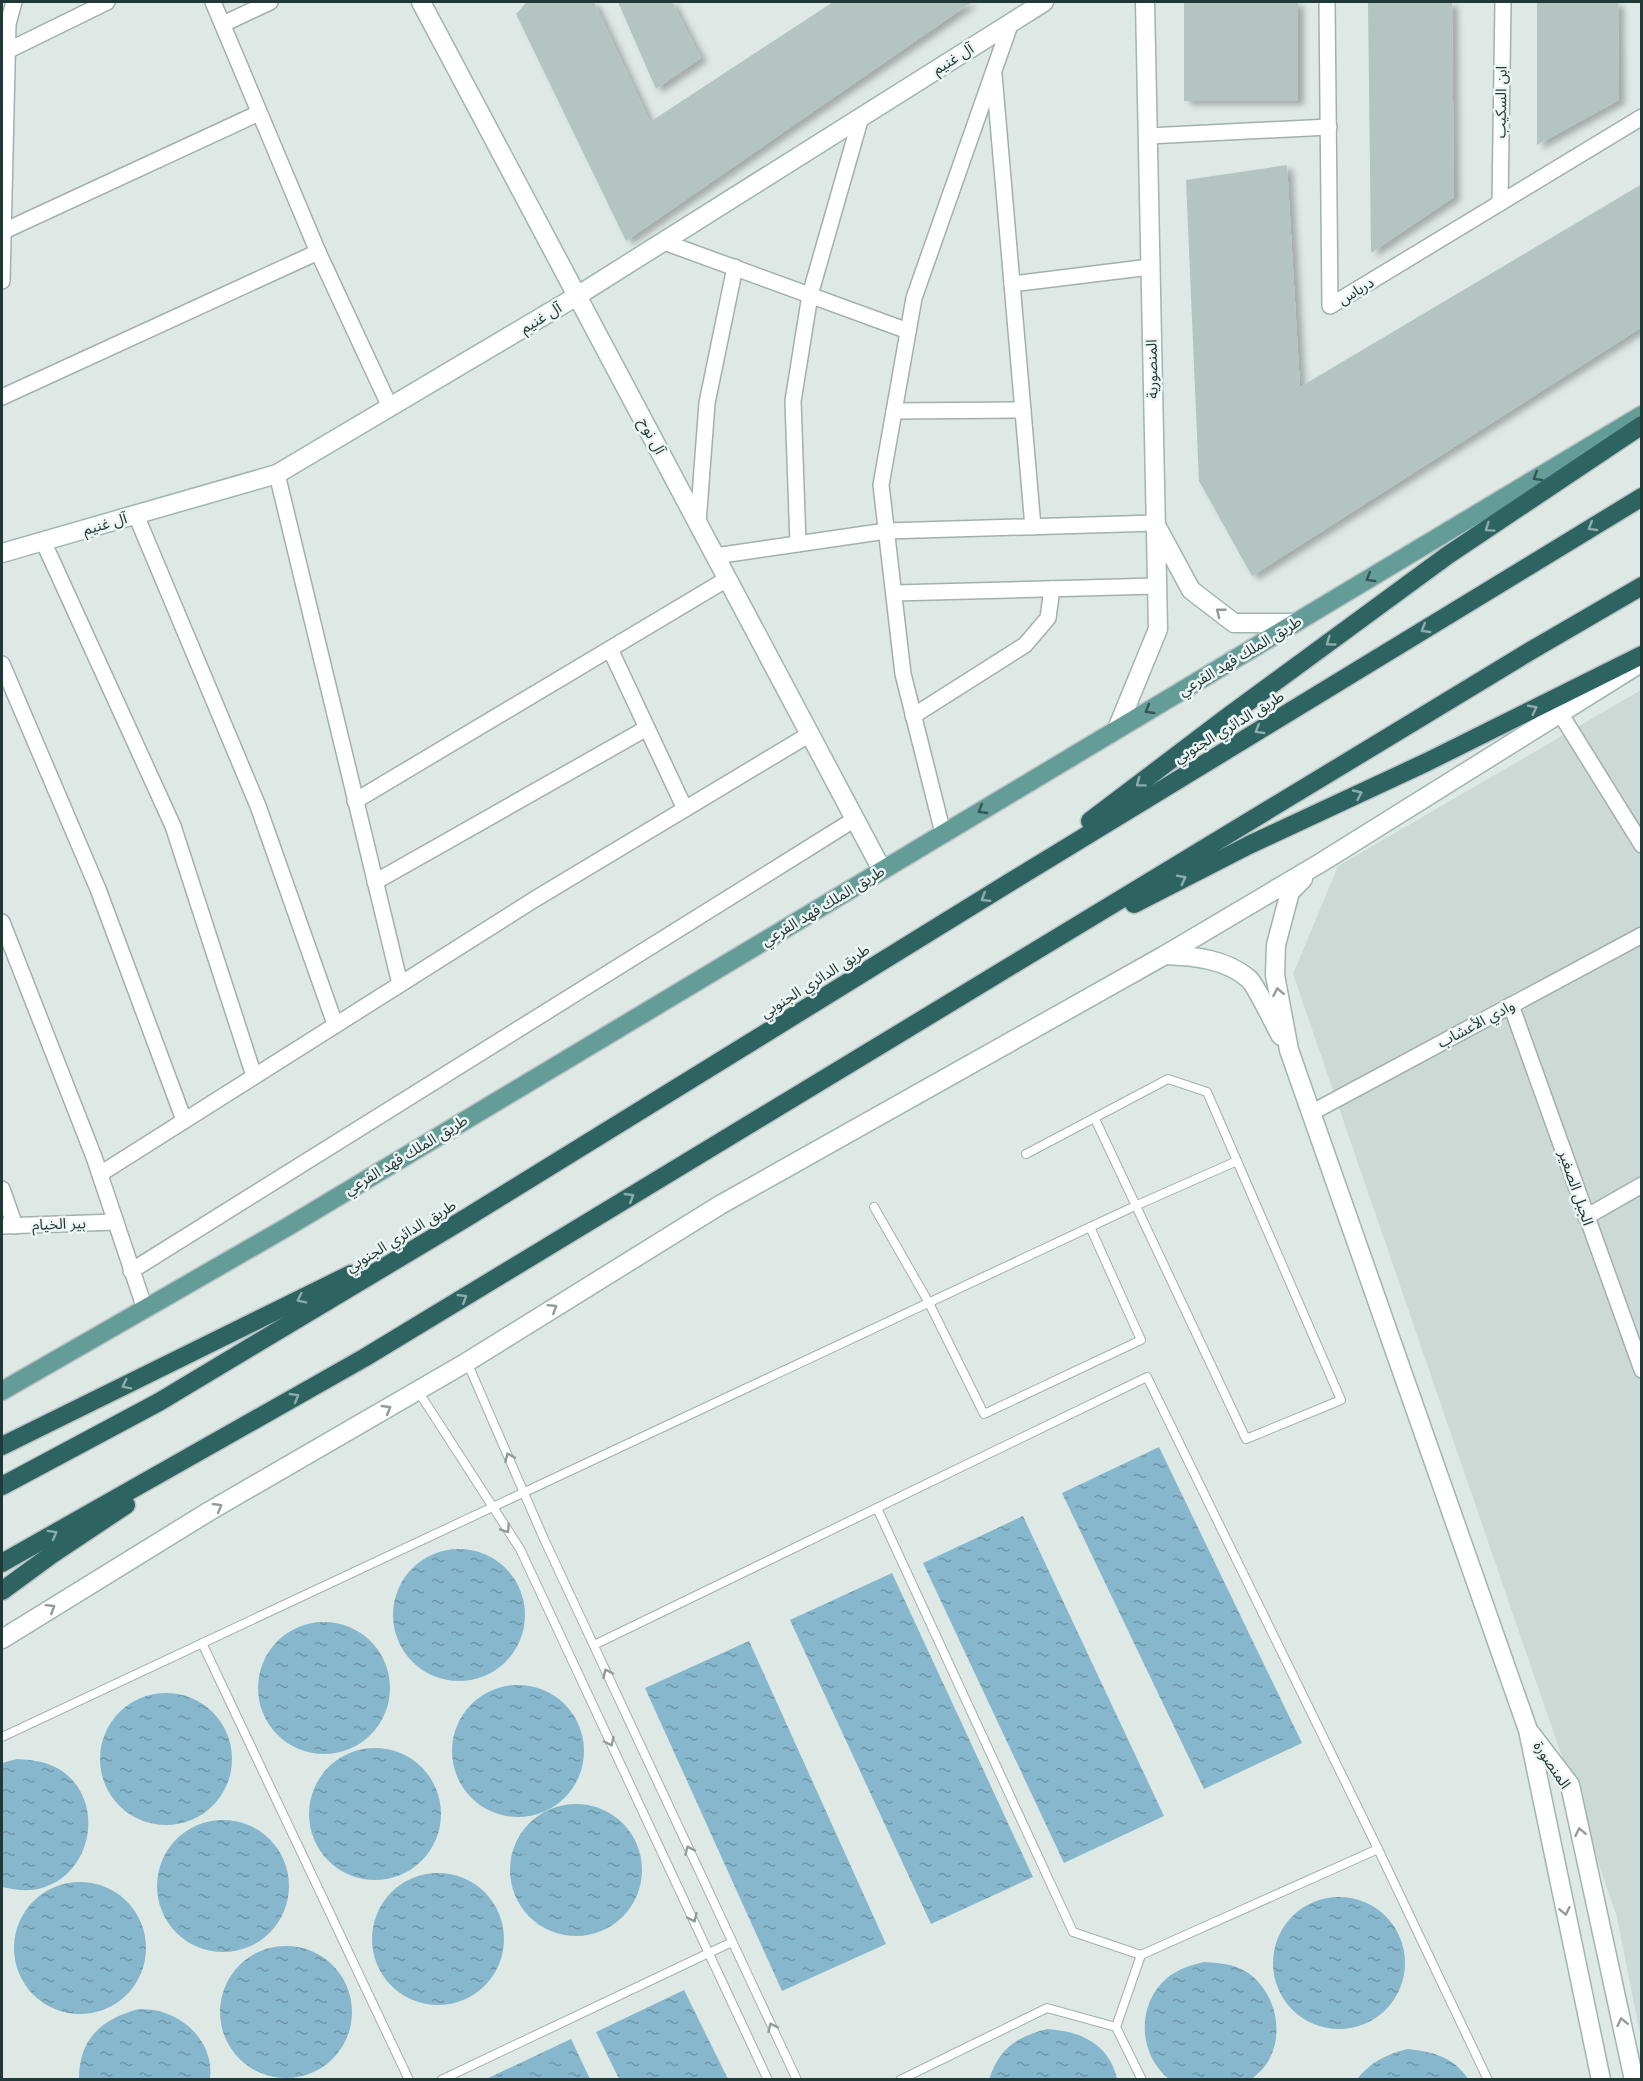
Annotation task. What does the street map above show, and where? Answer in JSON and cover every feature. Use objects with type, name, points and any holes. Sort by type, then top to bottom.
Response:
[{"type":"highway","points":[[1012,880],[1226,718],[1448,555],[1641,425]]},
{"type":"highway","name":"طريق الدائري الجنوبي","points":[[2,1486],[159,1402],[466,1218],[1012,880],[1641,497]]},
{"type":"highway","points":[[2,1563],[364,1358],[1641,586]]},
{"type":"highway","points":[[999,973],[1249,845],[1427,762],[1641,655]]},
{"type":"highway","points":[[2,1446],[466,1218]]},
{"type":"highway","points":[[2,1591],[51,1555],[258,1418]]},
{"type":"main road","name":"آل نوح","points":[[421,2],[882,870]]},
{"type":"main road","name":"آل غنيم","points":[[2,554],[277,474],[577,296],[1044,2]]},
{"type":"main road","name":"المنصورية","points":[[1117,729],[1158,629],[1145,2]]},
{"type":"main road","name":"طريق الملك فهد الفرعي","points":[[2,1391],[290,1226],[1641,415]]},
{"type":"main road","points":[[1155,523],[1191,590],[1234,623],[1295,622]]},
{"type":"main road","points":[[2,1639],[208,1512],[418,1392],[720,1205],[1165,956],[1322,862],[1641,663]]},
{"type":"main road","points":[[1322,862],[1290,892],[1276,945],[1275,975],[1289,1050],[1528,1730]]},
{"type":"main road","points":[[1165,956],[1195,956],[1224,964],[1250,980],[1289,1050]]},
{"type":"main road","name":"المنصورة","points":[[1528,1730],[1601,2079]]},
{"type":"main road","name":"المنصورة","points":[[1528,1730],[1570,1785],[1634,2079]]},
{"type":"street","points":[[2,281],[4,52],[14,2]]},
{"type":"street","points":[[4,52],[107,2]]},
{"type":"street","points":[[213,2],[318,252],[390,407]]},
{"type":"street","points":[[223,24],[270,2]]},
{"type":"street","name":"درباس","points":[[1328,2],[1330,306],[1641,117]]},
{"type":"street","name":"ابن السكيب","points":[[1500,203],[1503,2]]},
{"type":"street","points":[[943,833],[903,675],[881,485],[914,298],[1011,22]]},
{"type":"street","points":[[994,70],[1033,526]]},
{"type":"street","points":[[4,231],[259,112]]},
{"type":"street","points":[[798,544],[793,401],[810,295],[861,117]]},
{"type":"street","points":[[1148,136],[1329,128]]},
{"type":"street","points":[[664,242],[908,331]]},
{"type":"street","points":[[2,397],[318,252]]},
{"type":"street","points":[[698,524],[707,403],[735,267]]},
{"type":"street","points":[[1012,284],[1150,267]]},
{"type":"street","points":[[894,411],[1023,410]]},
{"type":"street","points":[[277,474],[400,984]]},
{"type":"street","points":[[136,515],[258,806],[335,1024]]},
{"type":"street","points":[[715,556],[886,531],[1155,523]]},
{"type":"street","points":[[43,542],[173,826],[254,1076]]},
{"type":"street","points":[[355,801],[727,579]]},
{"type":"street","points":[[894,593],[1156,586]]},
{"type":"street","points":[[914,716],[1025,645],[1048,618],[1052,589]]},
{"type":"street","points":[[610,649],[685,809]]},
{"type":"street","points":[[2,664],[98,889],[184,1120]]},
{"type":"street","points":[[1560,713],[1641,845]]},
{"type":"street","points":[[375,882],[647,728]]},
{"type":"street","points":[[100,1174],[535,898],[810,734]]},
{"type":"street","points":[[131,1271],[855,819]]},
{"type":"street","points":[[2,922],[100,1174],[145,1310]]},
{"type":"street","name":"وادي الأعشاب","points":[[1311,1113],[1641,935]]},
{"type":"street","name":"الجبل الصغير","points":[[1511,1005],[1641,1366]]},
{"type":"street","points":[[1586,1217],[1641,1185]]},
{"type":"street","points":[[2,1190],[8,1226]]},
{"type":"street","name":"بير الخيام","points":[[8,1226],[116,1222]]},
{"type":"lane","points":[[1026,1154],[1168,1079],[1207,1092],[1341,1400],[1246,1439],[1095,1119]]},
{"type":"lane","points":[[2,1737],[1135,1206],[1238,1161]]},
{"type":"lane","points":[[874,1207],[928,1303],[984,1414],[1141,1340],[1090,1227]]},
{"type":"lane","points":[[467,1362],[594,1645],[797,2079]]},
{"type":"lane","points":[[594,1645],[1146,1377],[1378,1849],[1488,2079]]},
{"type":"lane","points":[[418,1392],[520,1549],[768,2079]]},
{"type":"lane","points":[[877,1508],[1073,1932],[1141,1955],[1378,1849]]},
{"type":"lane","points":[[202,1643],[409,2079]]},
{"type":"lane","points":[[441,2079],[732,1942]]},
{"type":"lane","points":[[1141,1955],[1116,2027],[1142,2079]]},
{"type":"lane","points":[[900,2079],[1047,2008],[1116,2027]]},
{"type":"shaded area","points":[[1641,690],[1641,2039],[1617,1917],[1293,974],[1338,866]]},
{"type":"water","points":[[1159,1447],[1302,1743],[1204,1789],[1062,1493]]},
{"type":"water","points":[[1023,1516],[1164,1816],[1064,1863],[923,1563]]},
{"type":"water","points":[[459,1549],[484,1554],[506,1568],[520,1590],[525,1615],[520,1640],[506,1662],[484,1676],[459,1681],[434,1676],[412,1662],[398,1640],[393,1615],[398,1590],[412,1568],[434,1554]]},
{"type":"water","points":[[892,1573],[1033,1877],[931,1924],[790,1620]]},
{"type":"water","points":[[324,1622],[349,1627],[371,1641],[385,1663],[390,1688],[385,1713],[371,1735],[349,1749],[324,1754],[299,1749],[277,1735],[263,1713],[258,1688],[263,1663],[277,1641],[299,1627]]},
{"type":"water","points":[[749,1641],[886,1944],[782,1991],[645,1688]]},
{"type":"water","points":[[518,1685],[543,1690],[565,1704],[579,1726],[584,1751],[579,1776],[565,1798],[543,1812],[518,1817],[493,1812],[471,1798],[457,1776],[452,1751],[457,1726],[471,1704],[493,1690]]},
{"type":"water","points":[[166,1693],[191,1698],[213,1712],[227,1734],[232,1759],[227,1784],[213,1806],[191,1820],[166,1825],[141,1820],[119,1806],[105,1784],[100,1759],[105,1734],[119,1712],[141,1698]]},
{"type":"water","points":[[375,1748],[400,1753],[422,1767],[436,1789],[441,1814],[436,1839],[422,1861],[400,1875],[375,1880],[350,1875],[328,1861],[314,1839],[309,1814],[314,1789],[328,1767],[350,1753]]},
{"type":"water","points":[[17,1759],[42,1762],[57,1768],[73,1780],[83,1796],[88,1814],[88,1832],[83,1851],[74,1867],[60,1880],[32,1890],[2,1887],[2,1763]]},
{"type":"water","points":[[576,1804],[601,1809],[623,1823],[637,1845],[642,1870],[637,1895],[623,1917],[601,1931],[576,1936],[551,1931],[529,1917],[515,1895],[510,1870],[515,1845],[529,1823],[551,1809]]},
{"type":"water","points":[[223,1820],[248,1825],[270,1839],[284,1861],[289,1886],[284,1911],[270,1933],[248,1947],[223,1952],[198,1947],[176,1933],[162,1911],[157,1886],[162,1861],[176,1839],[198,1825]]},
{"type":"water","points":[[438,1873],[463,1878],[485,1892],[499,1914],[504,1939],[499,1964],[485,1986],[463,2000],[438,2005],[413,2000],[391,1986],[377,1964],[372,1939],[377,1914],[391,1892],[413,1878]]},
{"type":"water","points":[[80,1882],[105,1887],[127,1901],[141,1923],[146,1948],[141,1973],[127,1995],[105,2009],[80,2014],[55,2009],[33,1995],[19,1973],[14,1948],[19,1923],[33,1901],[55,1887]]},
{"type":"water","points":[[1339,1897],[1364,1902],[1386,1916],[1400,1938],[1405,1963],[1400,1988],[1386,2010],[1364,2024],[1339,2029],[1314,2024],[1292,2010],[1278,1988],[1273,1963],[1278,1938],[1292,1916],[1314,1902]]},
{"type":"water","points":[[286,1946],[311,1951],[333,1965],[347,1987],[352,2012],[347,2037],[333,2059],[311,2073],[286,2078],[261,2073],[239,2059],[225,2037],[220,2012],[225,1987],[239,1965],[261,1951]]},
{"type":"water","points":[[1204,1962],[1231,1965],[1245,1971],[1256,1979],[1271,2001],[1277,2028],[1276,2041],[1265,2066],[1252,2079],[1169,2079],[1151,2057],[1145,2029],[1150,2001],[1157,1989],[1171,1975]]},
{"type":"water","points":[[684,1990],[728,2079],[619,2079],[596,2032]]},
{"type":"water","points":[[139,2009],[153,2010],[173,2016],[191,2029],[199,2037],[208,2057],[210,2079],[79,2079],[83,2053],[95,2033],[114,2019]]},
{"type":"water","points":[[1047,2029],[1082,2036],[1092,2042],[1107,2057],[1117,2079],[989,2079],[998,2059],[1011,2045],[1026,2036]]},
{"type":"water","points":[[571,2039],[590,2079],[486,2079]]},
{"type":"water","points":[[1407,2049],[1441,2056],[1456,2065],[1468,2079],[1357,2079],[1379,2060]]},
{"type":"building","points":[[527,2],[594,2],[650,122],[833,2],[972,2],[626,241],[516,14]]},
{"type":"building","points":[[618,2],[672,2],[701,58],[656,89]]},
{"type":"building","points":[[1184,2],[1298,2],[1298,101],[1184,101]]},
{"type":"building","points":[[1368,2],[1452,2],[1454,197],[1371,253]]},
{"type":"building","points":[[1537,2],[1618,2],[1619,100],[1537,145]]},
{"type":"building","points":[[1287,165],[1300,387],[1642,184],[1642,327],[1252,576],[1199,481],[1186,180]]}]
